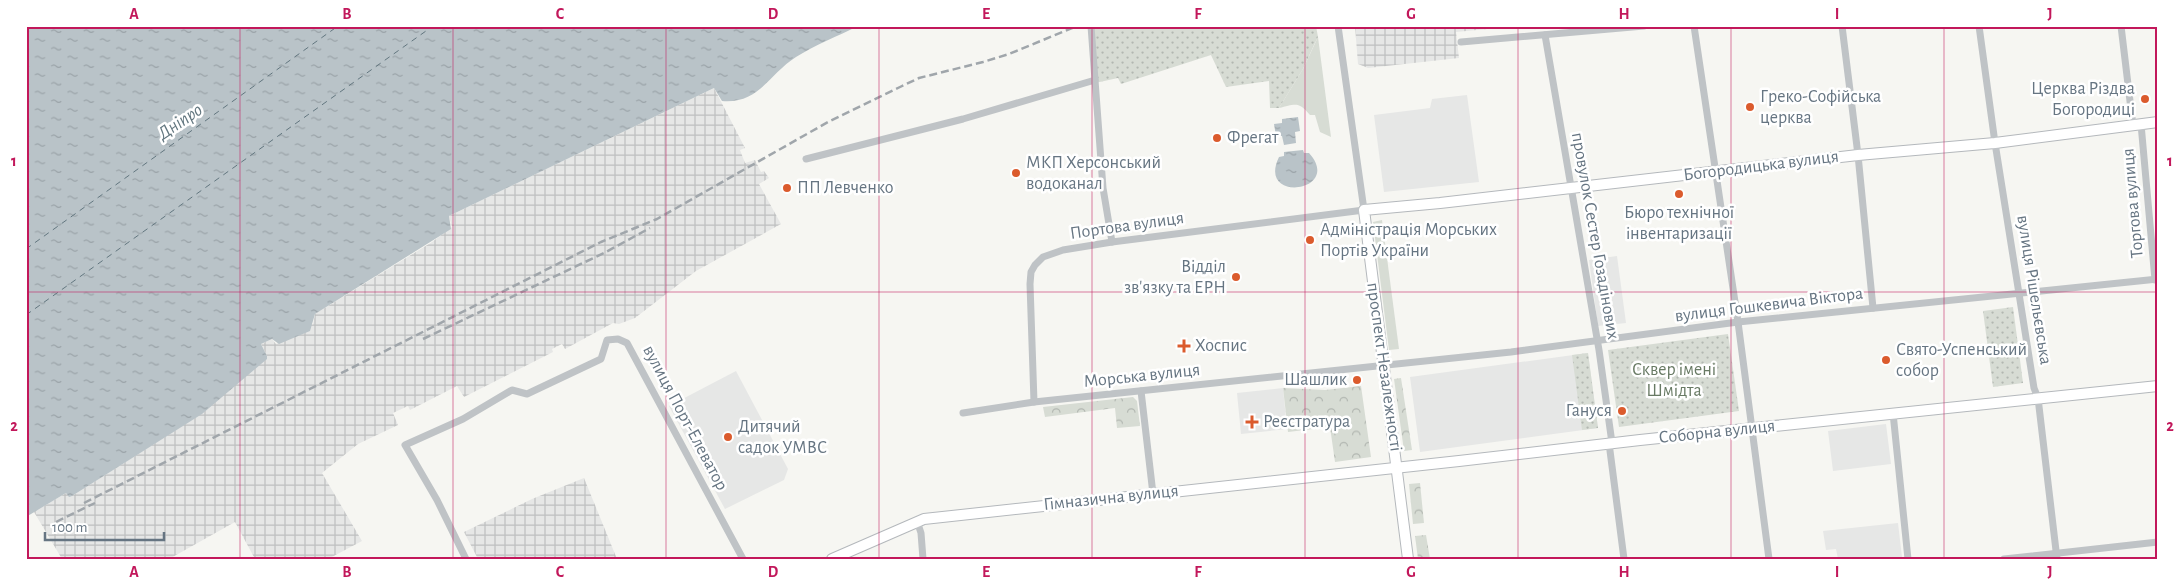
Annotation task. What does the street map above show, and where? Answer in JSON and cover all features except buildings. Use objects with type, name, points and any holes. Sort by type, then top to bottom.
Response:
[{"type":"street","points":[[1091,26],[1103,188],[1112,242]]},
{"type":"street","name":"проспект Незалежності","points":[[1338,26],[1398,467],[1408,559]]},
{"type":"street","points":[[1461,42],[1644,26]]},
{"type":"street","points":[[1694,26],[1738,322],[1768,559]]},
{"type":"street","points":[[1842,26],[1858,155],[1873,308]]},
{"type":"street","name":"вулиця Рішельєвська","points":[[1979,26],[1995,143],[2034,388],[2038,398],[2057,556]]},
{"type":"street","name":"Торгова вулиця","points":[[2121,26],[2137,125],[2156,280]]},
{"type":"street","name":"провулок Сестер Гозадінових","points":[[1545,34],[1598,342],[1624,559]]},
{"type":"street","points":[[806,160],[963,119],[1095,80]]},
{"type":"street","name":"Богородицька вулиця","points":[[1364,210],[1858,155],[1995,143],[2158,122]]},
{"type":"street","name":"Портова вулиця","points":[[1034,402],[1031,272],[1043,257],[1063,250],[1112,242],[1364,210]]},
{"type":"street","name":"вулиця Гошкевича Віктора","points":[[1384,366],[1598,342],[1738,322],[2156,280]]},
{"type":"street","name":"вулиця Порт-Елеватор","points":[[466,559],[437,500],[405,445],[463,418],[512,390],[527,394],[601,360],[607,340],[618,339],[627,343],[743,559]]},
{"type":"street","name":"Морська вулиця","points":[[963,412],[1034,402],[1384,366]]},
{"type":"street","name":"Соборна вулиця","points":[[1398,467],[2158,386]]},
{"type":"street","points":[[1141,391],[1153,494]]},
{"type":"street","points":[[1893,413],[1908,559]]},
{"type":"street","name":"Гімназична вулиця","points":[[832,559],[924,519],[1398,467]]},
{"type":"street","points":[[917,521],[921,534],[923,559]]},
{"type":"street","points":[[2004,559],[2057,556],[2158,542]]},
{"type":"shaded area","points":[[1355,26],[1519,26],[1456,32],[1459,58],[1368,68],[1358,64]]},
{"type":"shaded area","points":[[714,88],[745,148],[740,150],[745,163],[755,160],[761,172],[764,171],[769,178],[759,184],[781,224],[696,271],[635,318],[619,324],[613,323],[565,349],[562,344],[552,349],[553,352],[464,397],[457,386],[410,410],[408,406],[393,413],[398,425],[358,444],[322,473],[362,541],[328,559],[255,559],[235,522],[169,559],[62,559],[34,512],[66,493],[72,496],[201,414],[267,356],[261,344],[272,339],[276,344],[313,324],[315,314],[432,242],[452,227],[449,216]]},
{"type":"shaded area","points":[[1467,95],[1479,182],[1384,192],[1374,115],[1430,108],[1432,99]]},
{"type":"shaded area","points":[[1617,256],[1626,323],[1598,326],[1589,260]]},
{"type":"shaded area","points":[[1588,353],[1598,428],[1420,452],[1410,377]]},
{"type":"shaded area","name":"Дитячий садок УМВС","points":[[736,371],[788,469],[784,480],[725,509],[669,406]]},
{"type":"shaded area","points":[[1283,388],[1287,429],[1241,434],[1237,393]]},
{"type":"shaded area","points":[[1886,424],[1891,464],[1833,471],[1828,431]]},
{"type":"shaded area","points":[[584,478],[617,559],[478,559],[464,532],[532,499]]},
{"type":"shaded area","points":[[1898,523],[1902,557],[1838,559],[1836,549],[1826,550],[1823,531]]},
{"type":"green space","points":[[1091,26],[1316,26],[1318,37],[1303,69],[1279,108],[1270,108],[1269,81],[1226,87],[1211,55],[1121,84],[1118,78],[1095,83]]},
{"type":"green space","points":[[1318,37],[1331,137],[1320,132],[1315,115],[1310,115],[1303,107],[1293,105],[1279,108],[1303,69]]},
{"type":"green space","points":[[1382,220],[1399,349],[1389,350],[1373,222]]},
{"type":"green space","points":[[2013,307],[2023,383],[1993,387],[1983,311]]},
{"type":"green space","name":"Сквер імені Шмідта","points":[[1728,334],[1739,411],[1619,427],[1608,350]]},
{"type":"green space","points":[[1588,353],[1598,428],[1582,430],[1572,355]]},
{"type":"green space","points":[[1401,378],[1412,450],[1404,451],[1394,379]]},
{"type":"green space","points":[[1361,386],[1371,457],[1335,462],[1330,427],[1288,432],[1283,388],[1325,390]]},
{"type":"green space","points":[[1133,397],[1137,401],[1140,426],[1117,428],[1115,408],[1045,417],[1043,407]]},
{"type":"green space","points":[[1420,483],[1424,523],[1413,524],[1409,484]]},
{"type":"green space","points":[[1426,535],[1430,559],[1418,559],[1415,536]]},
{"type":"water","name":"Дніпро","points":[[26,26],[858,26],[796,57],[755,93],[745,98],[735,101],[722,101],[714,88],[449,216],[451,229],[315,314],[310,331],[279,344],[272,339],[261,344],[267,359],[202,414],[72,496],[69,497],[66,493],[26,517]]},
{"type":"water","points":[[1298,117],[1300,131],[1295,132],[1296,143],[1284,145],[1282,136],[1276,136],[1274,124],[1282,123],[1282,119]]},
{"type":"water","points":[[1303,150],[1304,153],[1309,153],[1317,166],[1316,177],[1309,184],[1298,187],[1288,187],[1279,182],[1275,172],[1279,157],[1284,156],[1284,152]]},
{"type":"ferry route","points":[[26,249],[338,26]]},
{"type":"ferry route","points":[[26,315],[433,26]]},
{"type":"railway","points":[[84,503],[601,242],[657,219],[828,122],[900,87],[919,78],[1009,54],[1077,26]]},
{"type":"railway","points":[[423,339],[604,253],[650,228]]},
{"type":"railway","points":[[56,522],[95,503]]},
{"type":"place","name":"Церква Різдва Богородиці","points":[[2145,99]]},
{"type":"place","name":"Греко-Софійська церква","points":[[1750,107]]},
{"type":"place","name":"Фрегат","points":[[1217,138]]},
{"type":"place","name":"МКП Херсонський водоканал","points":[[1016,173]]},
{"type":"place","name":"ПП Левченко","points":[[787,188]]},
{"type":"place","name":"Бюро технічної інвентаризації","points":[[1679,194]]},
{"type":"place","name":"Адміністрація Морських Портів України","points":[[1310,240]]},
{"type":"place","name":"Відділ зв'язку та ЕРН","points":[[1236,277]]},
{"type":"place","name":"Хоспис","points":[[1184,346]]},
{"type":"place","name":"Свято-Успенський собор","points":[[1886,360]]},
{"type":"place","name":"Шашлик","points":[[1357,380]]},
{"type":"place","name":"Гануся","points":[[1622,411]]},
{"type":"place","name":"Реєстратура","points":[[1252,422]]},
{"type":"place","name":"Дитячий садок УМВС","points":[[728,437]]}]
